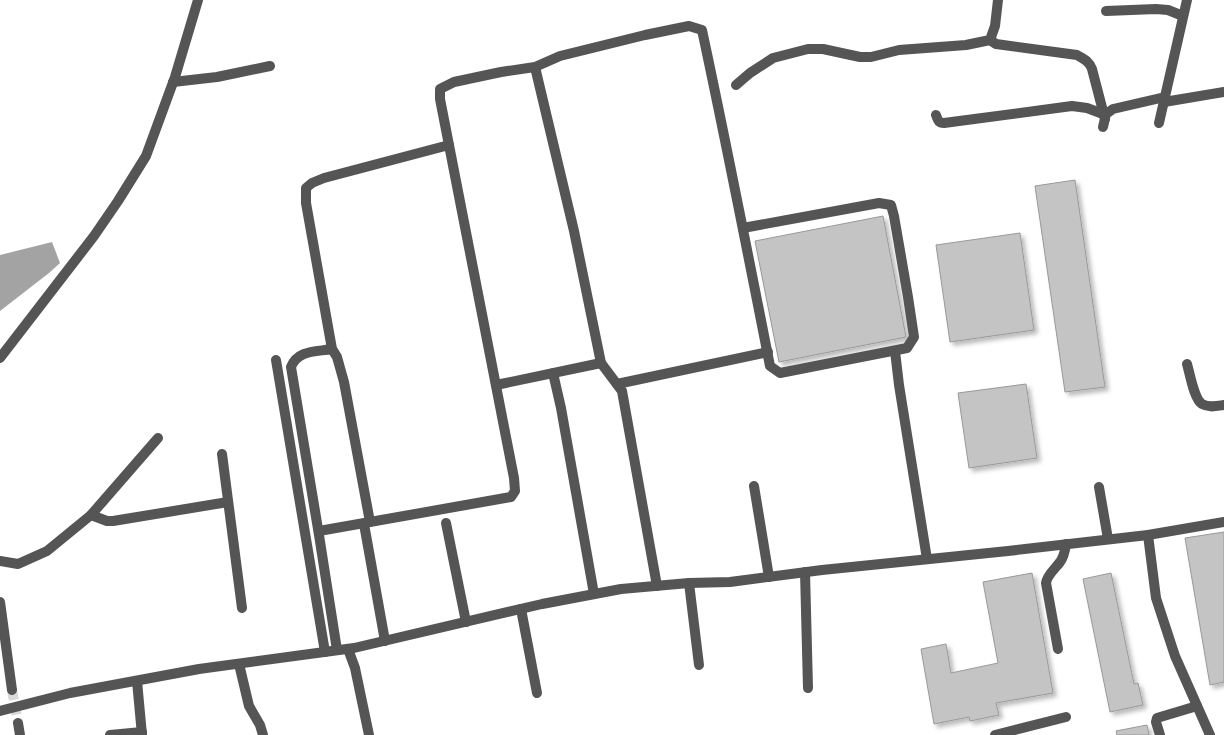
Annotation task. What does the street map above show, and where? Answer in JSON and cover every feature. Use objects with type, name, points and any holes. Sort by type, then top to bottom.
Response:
[{"type":"street","points":[[0,358],[94,236],[146,156],[173,82],[198,0]]},
{"type":"street","points":[[990,40],[995,26],[998,0]]},
{"type":"street","points":[[1159,123],[1187,0]]},
{"type":"street","points":[[1106,11],[1156,9],[1168,10],[1183,16]]},
{"type":"street","points":[[319,530],[367,523],[511,497],[515,491],[514,478],[449,145],[440,90],[454,82],[501,72],[535,67],[560,56],[645,35],[689,26],[702,30],[770,366],[780,373],[908,348],[914,337],[891,205],[879,203],[743,228]]},
{"type":"street","points":[[736,85],[750,73],[773,58],[808,49],[823,49],[860,57],[871,57],[899,50],[966,45],[990,40],[996,44],[1077,55],[1084,59],[1089,63],[1092,69],[1104,120]]},
{"type":"street","points":[[173,82],[217,77],[270,66]]},
{"type":"street","points":[[535,67],[574,231],[601,363],[622,390],[657,586]]},
{"type":"street","points":[[1104,120],[1106,114],[1113,109],[1164,99],[1224,92]]},
{"type":"street","points":[[936,115],[938,121],[944,123],[1072,106],[1087,108],[1104,120]]},
{"type":"street","points":[[384,641],[367,523],[344,382],[337,357],[332,349],[306,203],[306,188],[312,182],[324,178],[449,145]]},
{"type":"street","points":[[332,349],[300,354],[293,361],[291,367],[319,530],[337,650]]},
{"type":"street","points":[[895,351],[899,385],[927,559]]},
{"type":"street","points":[[617,384],[768,352]]},
{"type":"street","points":[[276,360],[324,652]]},
{"type":"street","points":[[496,385],[601,363]]},
{"type":"street","points":[[1187,364],[1199,401],[1203,405],[1224,405]]},
{"type":"street","points":[[553,373],[561,408],[594,594]]},
{"type":"street","points":[[0,561],[18,564],[47,551],[91,515],[158,438]]},
{"type":"street","points":[[222,454],[242,608]]},
{"type":"street","points":[[754,486],[769,577]]},
{"type":"street","points":[[1099,487],[1108,539]]},
{"type":"street","points":[[91,515],[107,521],[113,521],[228,502]]},
{"type":"street","points":[[0,711],[70,693],[137,681],[239,664],[348,649],[521,609],[621,589],[689,583],[730,582],[805,572],[1148,535],[1224,522]]},
{"type":"street","points":[[446,523],[466,622]]},
{"type":"street","points":[[1148,535],[1156,598],[1175,656],[1210,735]]},
{"type":"street","points":[[1058,649],[1046,583],[1047,579],[1064,555],[1066,544]]},
{"type":"street","points":[[805,572],[808,688]]},
{"type":"street","points":[[689,583],[699,665]]},
{"type":"street","points":[[0,602],[12,690]]},
{"type":"street","points":[[521,609],[538,692]]},
{"type":"street","points":[[348,649],[355,668],[369,735]]},
{"type":"street","points":[[239,664],[249,706],[260,725],[263,735]]},
{"type":"street","points":[[110,735],[142,734],[137,681]]},
{"type":"street","points":[[1160,735],[1156,722],[1158,718],[1197,706]]},
{"type":"street","points":[[995,735],[1066,717]]},
{"type":"street","points":[[18,723],[20,735]]},
{"type":"shaded area","points":[[52,242],[60,263],[0,311],[0,255]]},
{"type":"building","points":[[1075,180],[1105,387],[1065,392],[1035,186]]},
{"type":"building","points":[[883,216],[906,337],[779,362],[755,241]]},
{"type":"building","points":[[1020,233],[1034,330],[950,342],[936,245]]},
{"type":"building","points":[[1026,384],[1037,458],[969,468],[958,393]]},
{"type":"building","points":[[1224,532],[1224,682],[1210,685],[1185,538]]},
{"type":"building","points":[[1032,573],[1053,693],[996,703],[999,715],[970,721],[969,717],[934,724],[921,649],[946,644],[951,673],[998,663],[983,582]]},
{"type":"building","points":[[1111,573],[1134,684],[1138,683],[1143,705],[1110,712],[1083,579]]},
{"type":"building","points":[[1147,725],[1149,735],[1117,735],[1116,731]]},
{"type":"tunnel","points":[[12,690],[18,723]]}]
